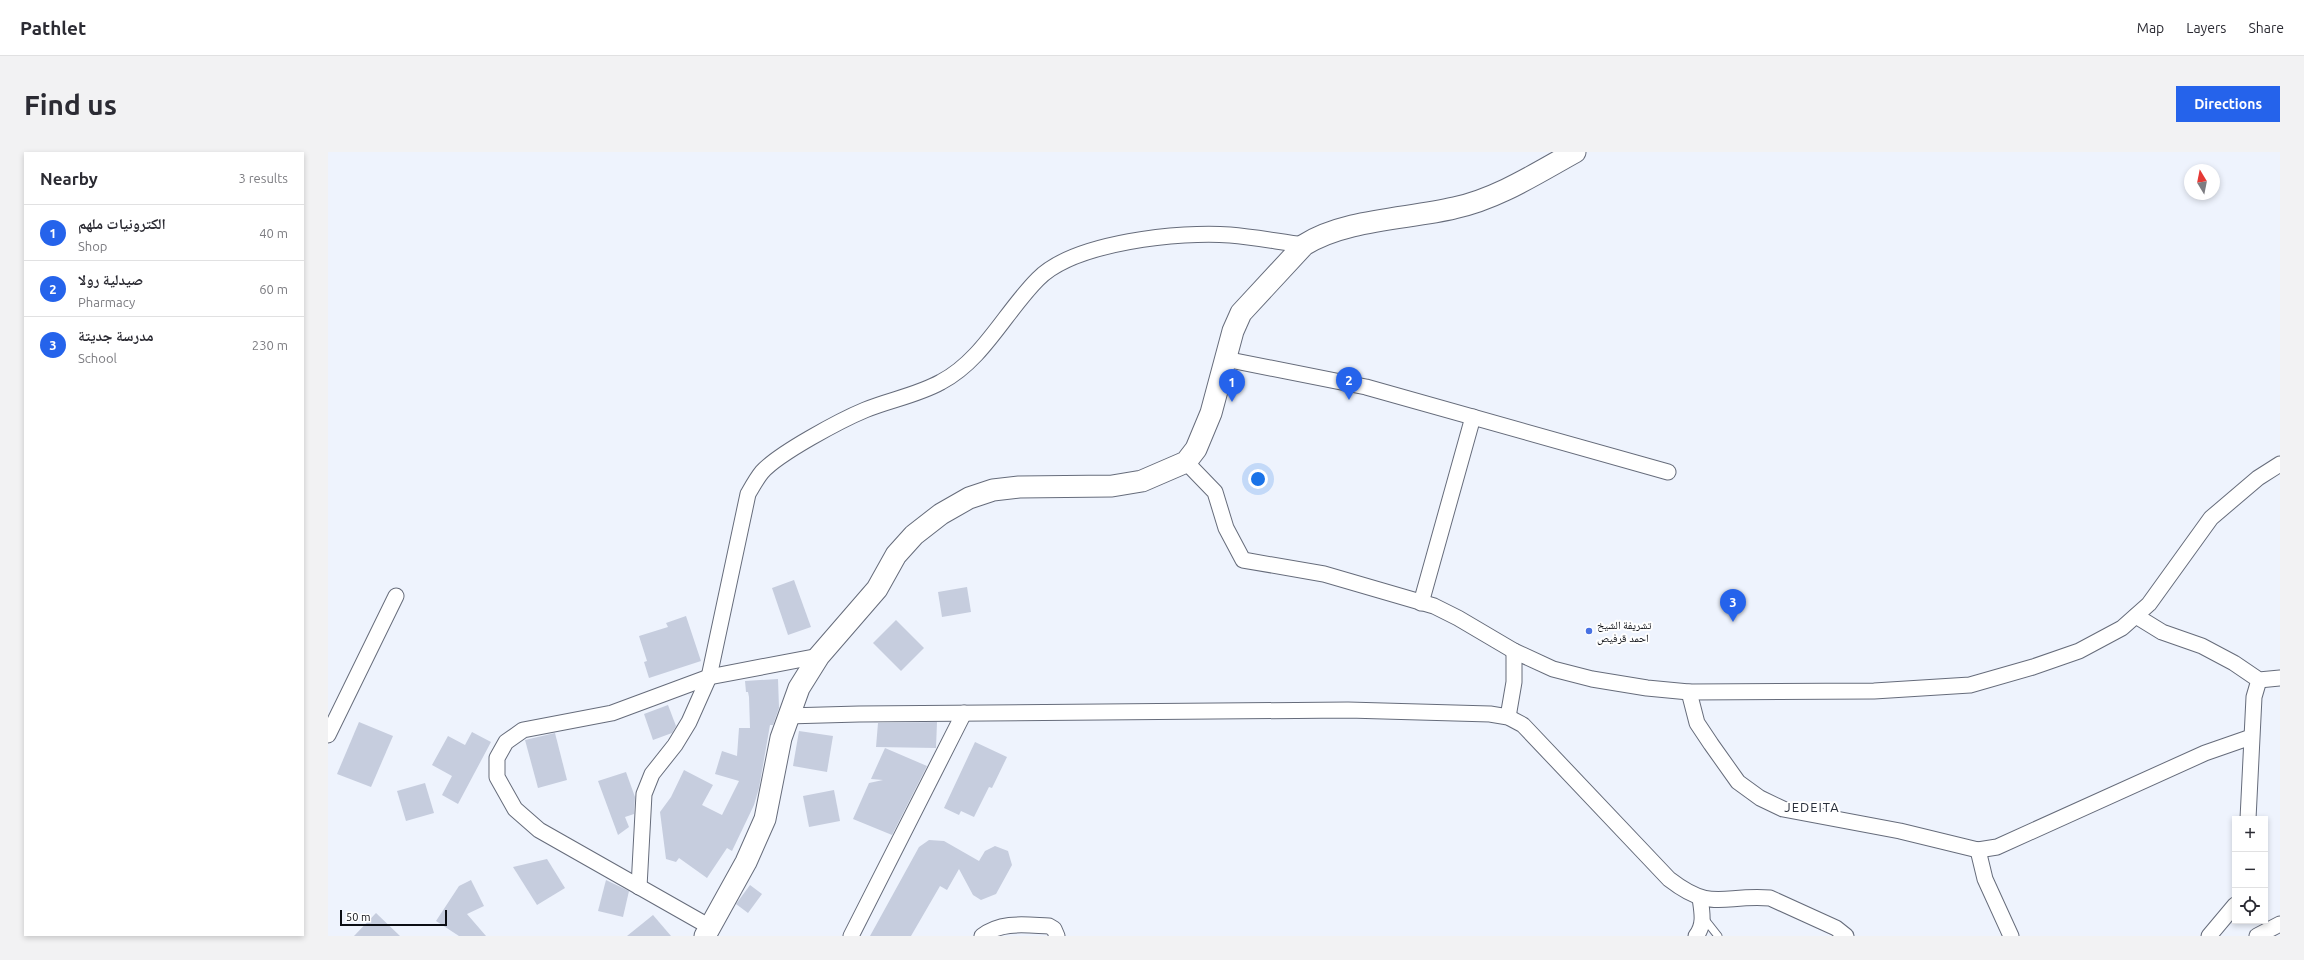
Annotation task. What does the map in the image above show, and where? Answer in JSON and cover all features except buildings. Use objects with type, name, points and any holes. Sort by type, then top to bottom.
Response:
[{"type":"street","points":[[819,656],[709,677],[612,713],[524,730],[506,742],[497,758],[497,777],[515,809],[539,830],[639,887],[708,932],[746,862],[765,819],[780,738],[787,716],[799,688],[819,656],[877,589],[896,555],[914,535],[942,514],[968,498],[993,490],[1019,487],[1112,486],[1142,481],[1186,462],[1196,449],[1211,413],[1225,359],[1241,312],[1304,245],[1316,238],[1350,228],[1456,208],[1525,180],[1575,152]]},
{"type":"street","points":[[639,887],[644,794],[652,774],[675,745],[689,722],[709,677],[748,494],[763,472],[789,451],[864,410],[940,383],[961,370],[1039,278],[1060,263],[1080,254],[1121,244],[1184,235],[1229,235],[1304,245]]},
{"type":"street","points":[[1225,359],[1366,387],[1668,472]]},
{"type":"street","points":[[1422,603],[1473,417]]},
{"type":"street","points":[[1186,462],[1215,492],[1226,528],[1243,560],[1324,574],[1422,603],[1458,618],[1514,651],[1553,669],[1592,679],[1647,688],[1689,692],[1874,691],[1970,685],[2033,667],[2079,651],[2122,628],[2149,604],[2211,518],[2258,478],[2280,464]]},
{"type":"street","points":[[328,735],[396,596]]},
{"type":"street","points":[[2136,616],[2162,632],[2202,646],[2234,663],[2259,680],[2280,678]]},
{"type":"street","points":[[1508,717],[1514,682],[1514,651]]},
{"type":"street","points":[[2248,816],[2254,697],[2259,680]]},
{"type":"street","points":[[1689,692],[1697,723],[1711,744],[1738,782],[1760,798],[1783,809],[1900,831],[1978,850],[1997,847],[2206,753],[2251,737]]},
{"type":"street","points":[[787,716],[1348,710],[1490,714],[1508,717],[1522,725],[1669,879],[1687,893],[1700,898],[1722,901],[1770,898],[1836,928],[1846,936]]},
{"type":"street","points":[[851,936],[964,713]]},
{"type":"street","points":[[1978,850],[1985,879],[2011,936]]},
{"type":"street","points":[[1696,936],[1700,930],[1703,917],[1700,898]]},
{"type":"street","points":[[2209,936],[2232,909]]},
{"type":"street","points":[[2257,936],[2280,924]]},
{"type":"street","points":[[982,936],[998,927],[1013,925],[1049,926],[1057,936]]},
{"type":"lane","points":[[1703,917],[1718,936]]},
{"type":"place","name":"صيدلية رولا","points":[[1349,400]]},
{"type":"place","name":"الكترونيات ملهم","points":[[1232,402]]},
{"type":"place","name":"مدرسة جديتة","points":[[1733,622]]},
{"type":"place","name":"تشريفة الشيخ احمد قرفيص","points":[[1589,631]]},
{"type":"district","name":"JEDEITA","points":[[1812,807]]}]
